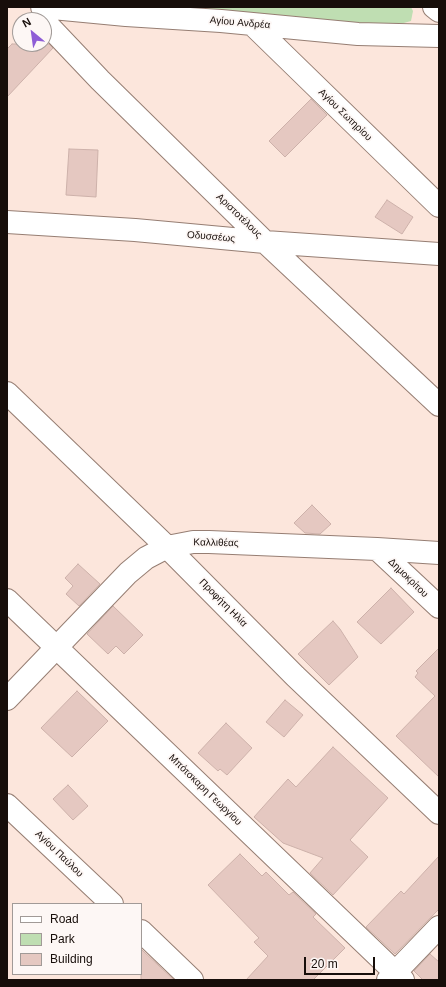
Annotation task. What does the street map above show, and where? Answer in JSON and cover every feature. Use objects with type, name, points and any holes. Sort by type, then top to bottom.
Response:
[{"type":"street","name":"Αγίου Ανδρέα","points":[[42,7],[358,34],[439,36]]},
{"type":"street","points":[[434,7],[439,11]]},
{"type":"street","name":"Αγίου Σωτηρίου","points":[[252,24],[439,206]]},
{"type":"street","name":"Αριστοτέλους","points":[[52,30],[100,80],[265,242],[439,405]]},
{"type":"street","name":"Οδυσσέως","points":[[7,222],[135,230],[265,242],[439,254]]},
{"type":"street","name":"Προφήτη Ηλία","points":[[7,393],[166,547],[295,676],[439,813]]},
{"type":"street","name":"Καλλιθέας","points":[[7,699],[128,573],[146,558],[166,547],[193,542],[209,542],[439,553]]},
{"type":"street","name":"Δημοκρίτου","points":[[378,549],[439,607]]},
{"type":"street","name":"Μπότσκαρη Γεωργίου","points":[[7,600],[396,977]]},
{"type":"street","name":"Αγίου Παύλου","points":[[7,804],[111,903]]},
{"type":"street","points":[[396,977],[439,927]]},
{"type":"street","points":[[142,933],[192,980]]},
{"type":"green space","points":[[186,7],[411,7],[413,11],[411,21],[393,26],[336,22]]},
{"type":"building","points":[[12,44],[12,52],[49,52],[7,97],[7,49]]},
{"type":"building","points":[[311,99],[327,115],[285,157],[269,141]]},
{"type":"building","points":[[69,149],[98,150],[96,197],[66,195]]},
{"type":"building","points":[[387,200],[413,217],[402,234],[375,217]]},
{"type":"building","points":[[312,505],[331,524],[320,534],[305,533],[294,523]]},
{"type":"building","points":[[78,564],[100,584],[79,606],[66,594],[73,586],[65,578]]},
{"type":"building","points":[[391,588],[414,612],[381,644],[357,622]]},
{"type":"building","points":[[113,606],[143,635],[124,654],[116,646],[108,654],[87,634]]},
{"type":"building","points":[[333,621],[358,657],[329,685],[298,654]]},
{"type":"building","points":[[439,648],[439,777],[396,736],[435,696],[415,677],[418,673],[416,671]]},
{"type":"building","points":[[77,691],[108,721],[72,757],[41,728]]},
{"type":"building","points":[[285,700],[303,715],[284,737],[266,722]]},
{"type":"building","points":[[226,723],[252,748],[227,775],[220,769],[218,771],[198,753]]},
{"type":"building","points":[[333,747],[388,798],[350,840],[368,857],[333,895],[310,873],[323,858],[283,843],[254,817],[288,779],[296,787]]},
{"type":"building","points":[[68,785],[88,806],[73,820],[53,799]]},
{"type":"building","points":[[240,854],[262,876],[266,872],[289,895],[293,892],[316,914],[313,917],[345,948],[313,980],[246,980],[268,956],[254,942],[259,938],[208,885]]},
{"type":"building","points":[[439,856],[439,909],[395,954],[366,927],[401,891],[404,894]]},
{"type":"building","points":[[142,950],[174,980],[141,980]]},
{"type":"building","points":[[430,954],[439,962],[439,980],[423,980],[414,971]]}]
